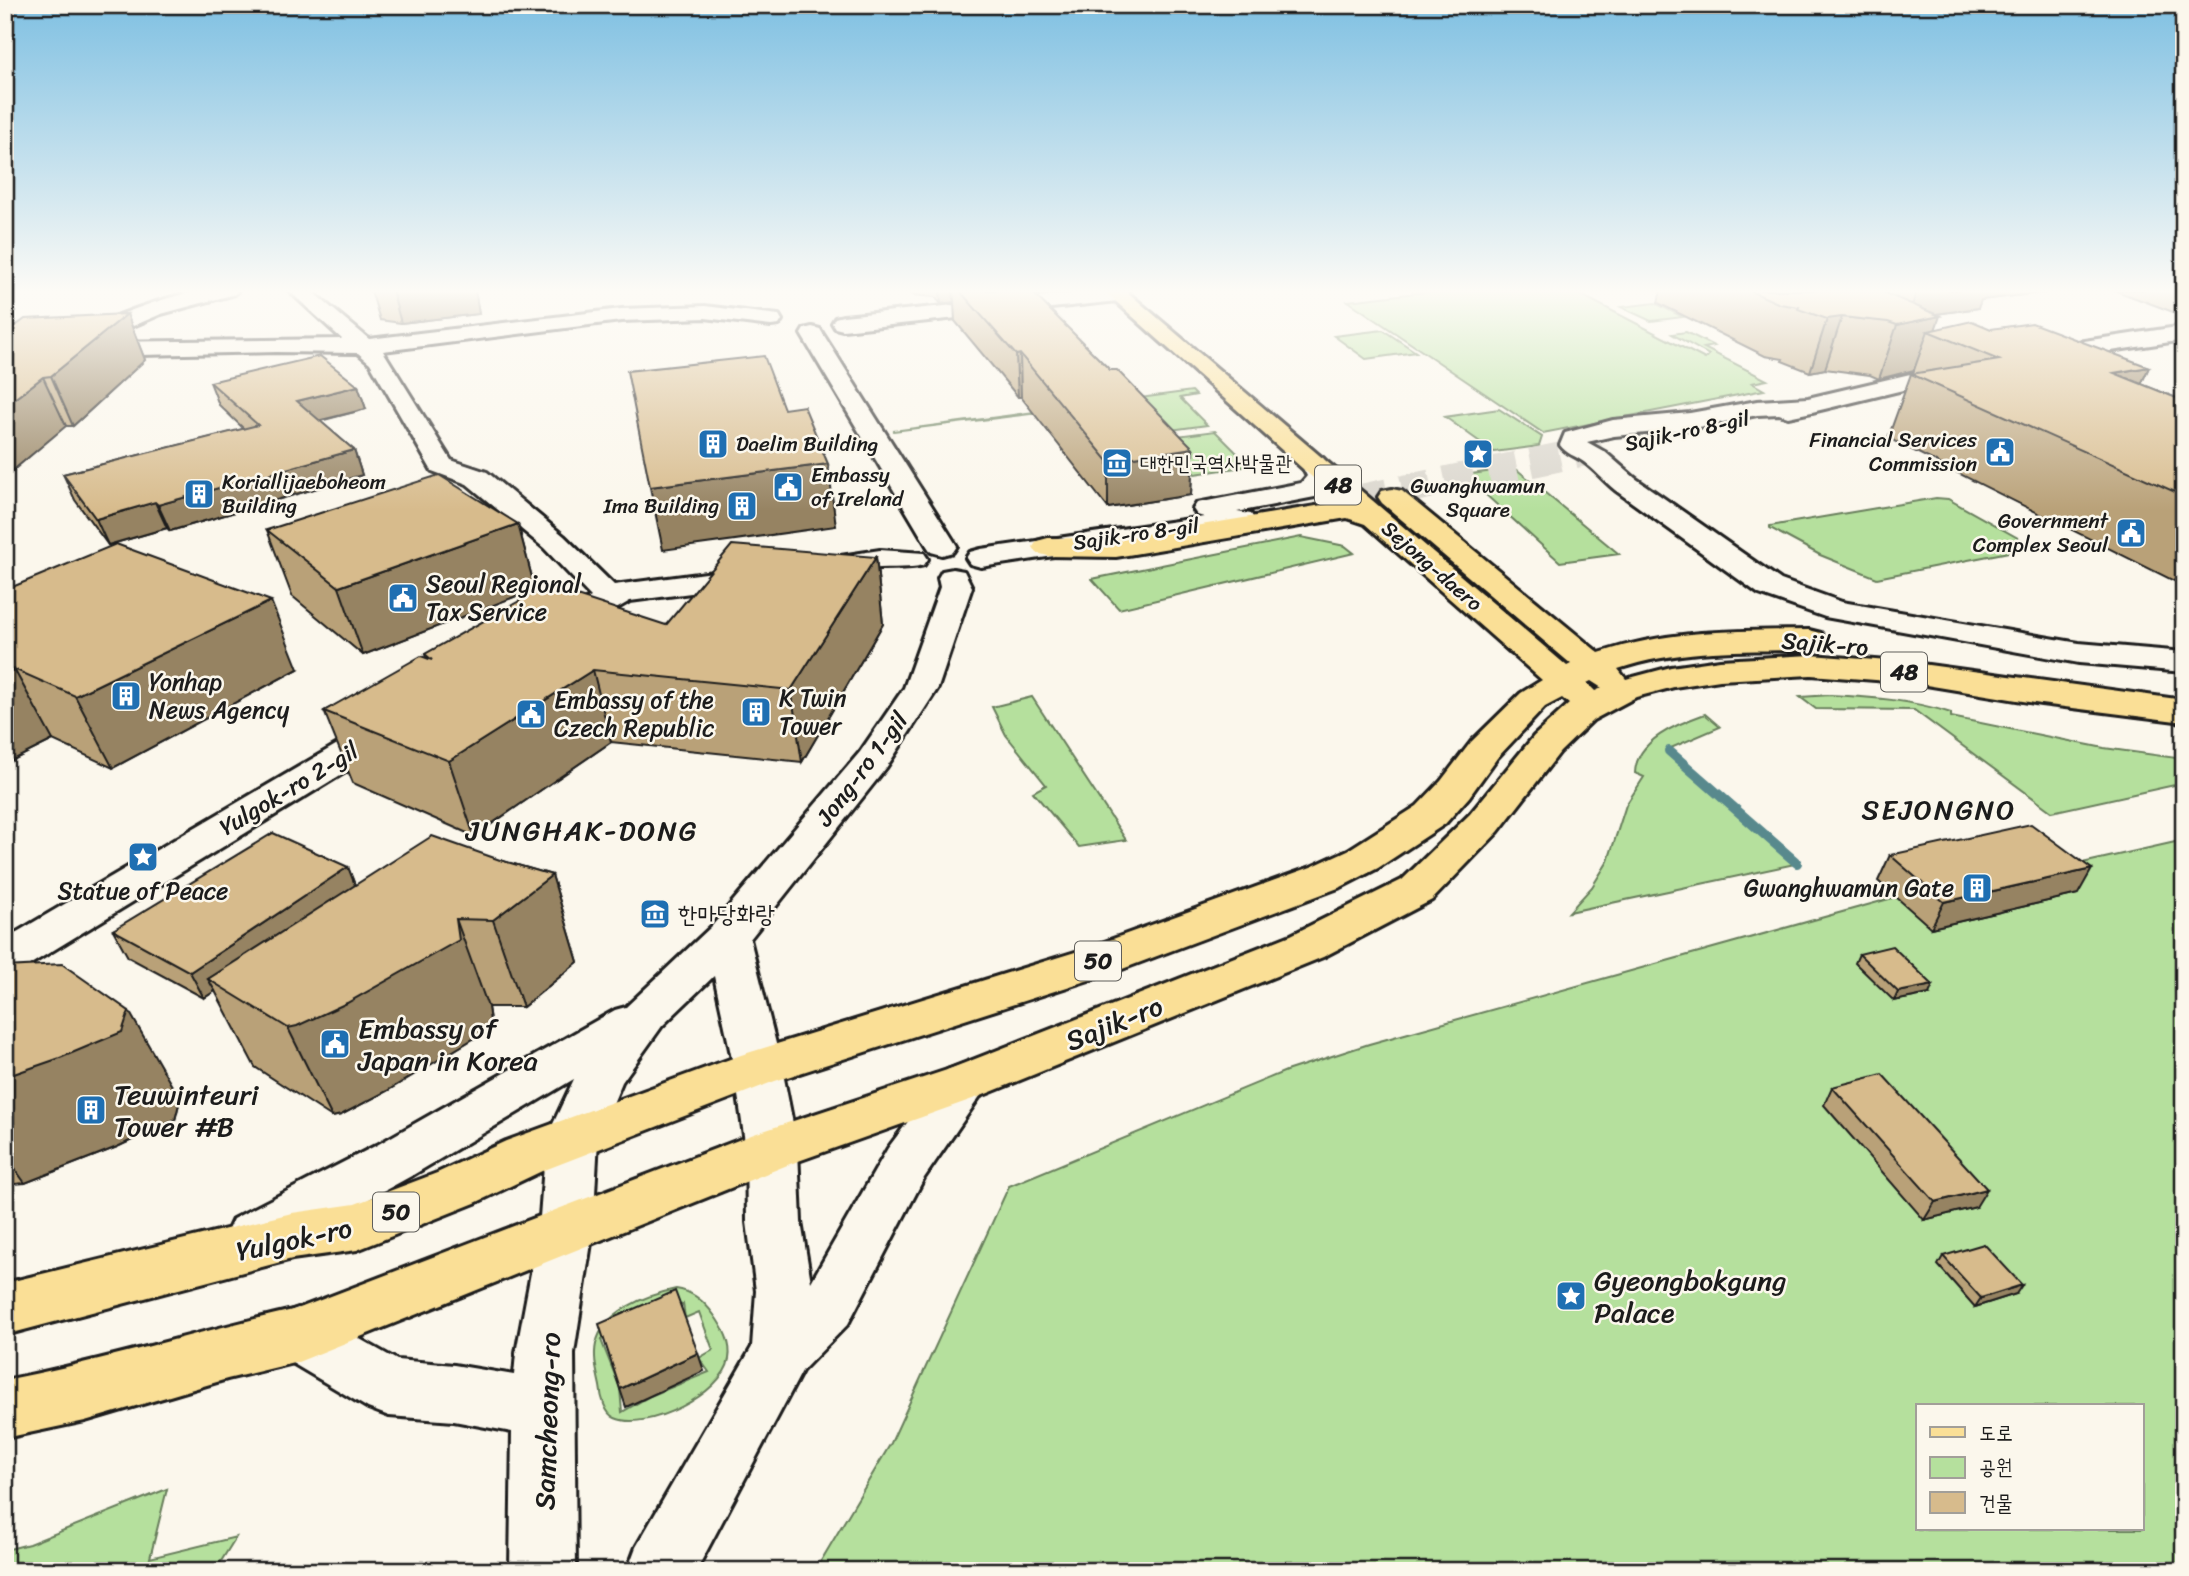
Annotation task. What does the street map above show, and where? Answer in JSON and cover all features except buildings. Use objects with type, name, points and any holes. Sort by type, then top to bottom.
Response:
[{"type":"main road","name":"Sejong-daero","points":[[1206,364],[1325,457]]},
{"type":"main road","name":"Sejong-daero","points":[[1226,364],[1325,457],[1377,519],[1593,685]]},
{"type":"main road","name":"Sejong-daero","points":[[1368,477],[1527,611],[1593,685]]},
{"type":"main road","points":[[1048,547],[1116,548],[1347,509],[1358,510],[1377,519]]},
{"type":"main road","points":[[1527,611],[1590,637],[1659,646]]},
{"type":"main road","name":"Sajik-ro","points":[[566,1230],[772,1149],[964,1083],[1307,946],[1418,890],[1484,823],[1547,744],[1580,712],[1593,685],[1659,646],[1703,641],[1814,641],[1896,651],[2123,688],[2184,692]]},
{"type":"main road","name":"Sajik-ro","points":[[572,1139],[758,1068],[1101,960],[1326,877],[1363,859],[1431,815],[1455,789],[1484,750],[1533,700],[1593,685],[1720,670],[1811,665],[1914,673],[2041,694],[2184,711]]},
{"type":"main road","name":"Yulgok-ro","points":[[5,1309],[292,1236],[357,1227],[572,1139]]},
{"type":"main road","points":[[5,1409],[85,1393],[226,1352],[298,1335],[566,1230]]},
{"type":"street","points":[[382,364],[440,465],[477,478],[554,542],[610,598]]},
{"type":"street","points":[[527,647],[610,598],[625,599],[790,575],[912,561],[917,573],[924,576],[959,561],[816,364]]},
{"type":"street","points":[[1812,405],[1758,408],[1690,421],[1613,428],[1574,438],[1573,444],[1614,452],[1761,426],[1812,405],[1967,364]]},
{"type":"street","points":[[1614,452],[1604,468],[1770,587],[1836,610],[2079,653],[2184,662]]},
{"type":"street","points":[[1048,547],[1113,524],[1310,490],[1319,483],[1325,457]]},
{"type":"street","name":"Sajik-ro 8-gil","points":[[959,561],[1292,513]]},
{"type":"street","name":"Jong-ro 1-gil","points":[[646,1014],[728,937],[873,760],[921,688],[956,587],[959,561]]},
{"type":"street","name":"Yulgok-ro 2-gil","points":[[5,959],[420,711]]},
{"type":"street","points":[[728,937],[758,1068],[772,1149],[774,1222],[784,1291],[781,1352]]},
{"type":"street","points":[[572,1139],[601,1074],[646,1014]]},
{"type":"street","points":[[212,1257],[395,1160],[646,1014]]},
{"type":"street","points":[[660,1571],[781,1352],[828,1306],[905,1163],[964,1083]]},
{"type":"street","name":"Samcheong-ro","points":[[543,1571],[545,1353],[566,1230],[572,1139]]},
{"type":"street","points":[[298,1335],[389,1388],[454,1393],[543,1409]]},
{"type":"green space","points":[[1440,364],[1735,364],[1767,380],[1752,383],[1764,390],[1543,433]]},
{"type":"green space","points":[[1192,391],[1196,395],[1180,398],[1207,425],[1156,432],[1128,402],[893,431]]},
{"type":"green space","points":[[1499,409],[1542,437],[1539,446],[1494,452],[1445,417]]},
{"type":"green space","points":[[1215,431],[1250,466],[1195,474],[1162,438]]},
{"type":"green space","points":[[1515,468],[1619,554],[1560,562],[1464,475]]},
{"type":"green space","points":[[1936,498],[1948,499],[2034,547],[1877,578],[1820,555],[1770,528],[1770,526]]},
{"type":"green space","points":[[1301,537],[1345,546],[1354,553],[1119,609],[1092,579]]},
{"type":"green space","points":[[1830,695],[1906,702],[1951,713],[1951,717],[2104,748],[2184,759],[2184,783],[2052,812],[1914,710],[1816,709],[1800,697]]},
{"type":"green space","points":[[1032,697],[1126,840],[1079,847],[1033,792],[1046,785],[1006,735],[992,707]]},
{"type":"green space","points":[[1705,714],[1720,727],[1666,750],[1795,864],[1569,912],[1592,887],[1608,861],[1626,805],[1644,777],[1635,773],[1642,751],[1671,728]]},
{"type":"green space","name":"Gyeongbokgung Palace","points":[[2184,840],[2184,1571],[815,1571],[891,1443],[1009,1186],[1286,1071],[1369,1044],[1896,897],[2047,871]]},
{"type":"green space","points":[[682,1290],[706,1305],[726,1336],[729,1347],[729,1359],[724,1372],[698,1397],[663,1415],[629,1421],[615,1418],[604,1405],[601,1395],[595,1360],[600,1332],[607,1322],[628,1306],[665,1292]],"holes":[[[683,1304],[685,1318],[699,1312],[713,1350],[699,1358],[709,1372],[650,1396],[622,1412],[620,1388],[601,1340],[625,1333]]]},
{"type":"green space","points":[[167,1489],[150,1558],[236,1537],[215,1571],[5,1571],[5,1550],[29,1544]]},
{"type":"waterway","points":[[1669,751],[1797,863]]},
{"type":"tunnel","points":[[1316,508],[1602,448]]},
{"type":"place","name":"Daelim Building","points":[[713,444]]},
{"type":"place","name":"Financial Services Commission","points":[[2000,452]]},
{"type":"place","name":"Gwanghwamun Square","points":[[1478,454]]},
{"type":"place","name":"대한민국역사박물관","points":[[1117,463]]},
{"type":"place","name":"Embassy of Ireland","points":[[788,487]]},
{"type":"place","name":"Koriallijaeboheom Building","points":[[199,494]]},
{"type":"place","name":"Ima Building","points":[[742,506]]},
{"type":"place","name":"Government Complex Seoul","points":[[2131,533]]},
{"type":"place","name":"Seoul Regional Tax Service","points":[[403,598]]},
{"type":"place","name":"Yonhap News Agency","points":[[126,696]]},
{"type":"place","name":"K Twin Tower","points":[[756,712]]},
{"type":"place","name":"Embassy of the Czech Republic","points":[[531,714]]},
{"type":"place","name":"Statue of Peace","points":[[143,857]]},
{"type":"place","name":"Gwanghwamun Gate","points":[[1977,888]]},
{"type":"place","name":"한마당화랑","points":[[655,914]]},
{"type":"place","name":"Embassy of Japan in Korea","points":[[335,1044]]},
{"type":"place","name":"Teuwinteuri Tower #B","points":[[91,1110]]},
{"type":"place","name":"Gyeongbokgung Palace","points":[[1571,1296]]},
{"type":"district","name":"SEJONGNO","points":[[1939,809]]},
{"type":"district","name":"JUNGHAK-DONG","points":[[582,830]]}]
